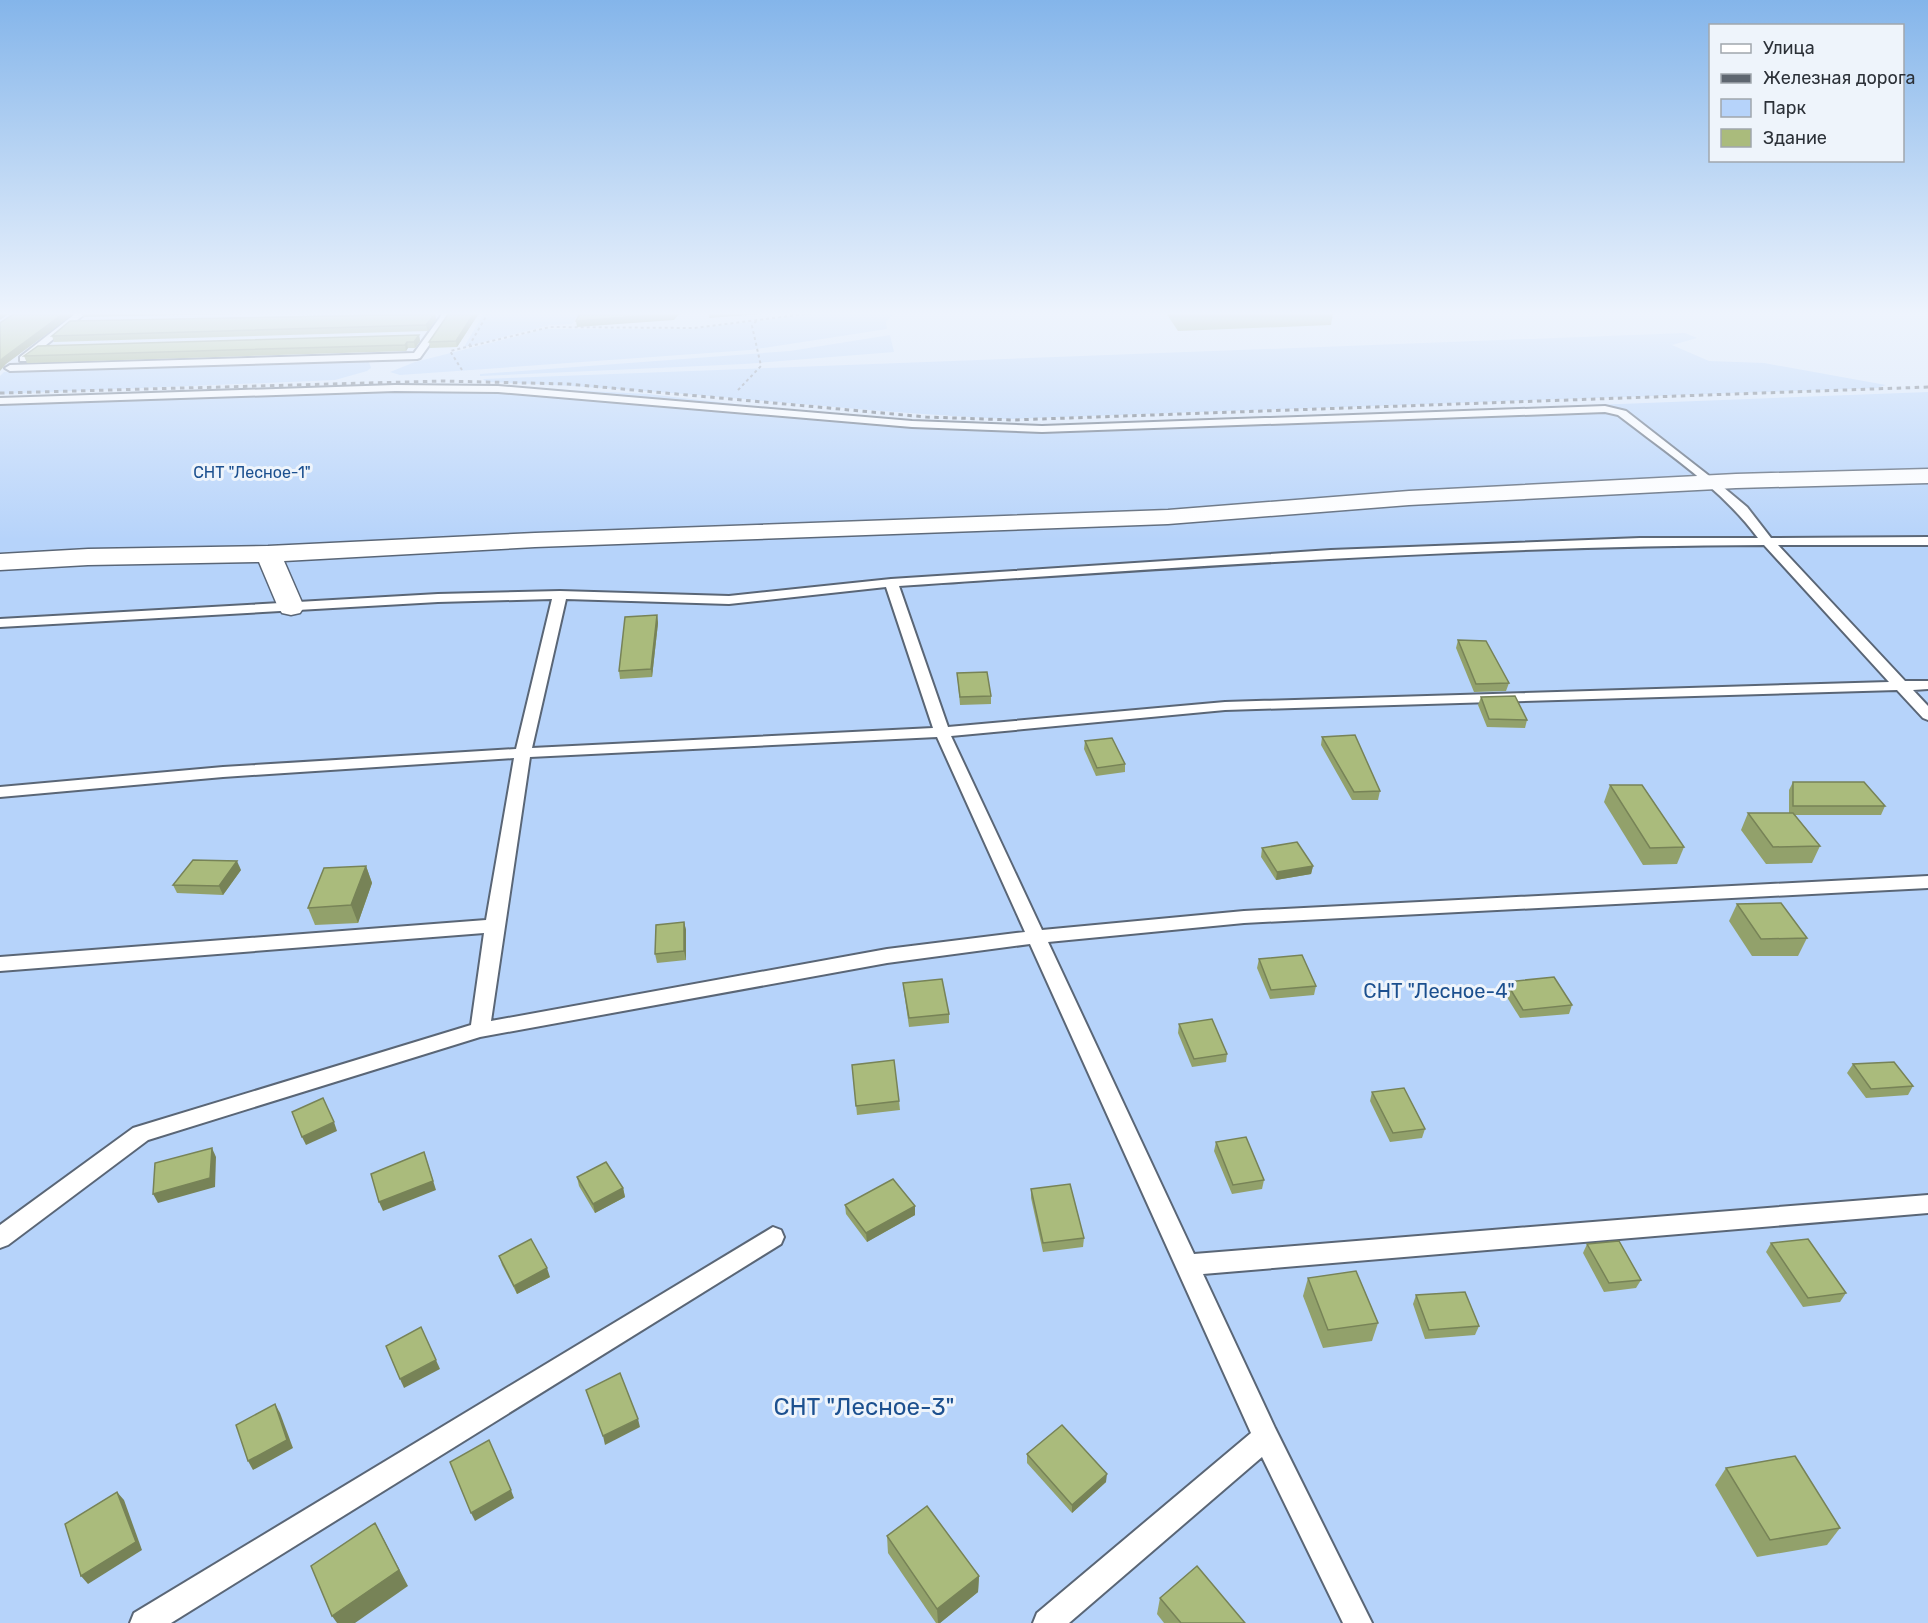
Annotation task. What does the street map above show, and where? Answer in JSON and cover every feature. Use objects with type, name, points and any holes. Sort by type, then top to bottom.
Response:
[{"type":"street","points":[[0,562],[88,557],[268,554],[535,540],[1168,517],[1409,498],[1713,483],[1928,476]]},
{"type":"street","points":[[268,554],[291,607]]},
{"type":"lane","points":[[0,401],[335,390],[498,389],[912,424],[1042,429],[1605,409],[1622,412],[1713,483],[1743,510],[1765,539],[1928,715]]},
{"type":"lane","points":[[0,623],[438,598],[560,595],[729,600],[891,583],[1331,554],[1765,539],[1928,540]]},
{"type":"lane","points":[[891,583],[942,732],[1266,1437],[1358,1623]]},
{"type":"lane","points":[[480,1030],[494,926],[523,753],[560,595]]},
{"type":"lane","points":[[0,792],[223,772],[523,753],[942,732],[1225,706],[1928,685]]},
{"type":"lane","points":[[0,1238],[141,1134],[480,1030],[887,956],[1037,937],[1244,917],[1928,882]]},
{"type":"lane","points":[[0,964],[494,926]]},
{"type":"lane","points":[[1188,1265],[1928,1204]]},
{"type":"lane","points":[[144,1623],[773,1237]]},
{"type":"lane","points":[[1047,1623],[1266,1437]]},
{"type":"path","points":[[729,407],[728,399],[740,389]]},
{"type":"green space","points":[[0,389],[126,389],[0,394]]},
{"type":"green space","name":"СНТ \"Лесное-4\"","points":[[244,389],[542,389],[647,394],[868,419],[1027,427],[1928,392],[1928,1623],[0,1623],[0,398]]},
{"type":"green space","points":[[612,389],[1856,389],[1008,419],[877,411]]},
{"type":"building","points":[[657,615],[651,669],[619,671],[625,617]]},
{"type":"building","points":[[1458,640],[1486,641],[1509,683],[1476,684]]},
{"type":"building","points":[[987,672],[991,696],[960,697],[957,673]]},
{"type":"building","points":[[1515,696],[1527,720],[1489,719],[1481,697]]},
{"type":"building","points":[[1355,735],[1380,791],[1354,792],[1322,737]]},
{"type":"building","points":[[1112,738],[1125,764],[1097,768],[1085,741]]},
{"type":"building","points":[[1793,782],[1864,782],[1885,806],[1793,806]]},
{"type":"building","points":[[1610,785],[1642,785],[1684,847],[1650,848]]},
{"type":"building","points":[[1748,813],[1793,813],[1820,846],[1773,847]]},
{"type":"building","points":[[1297,842],[1313,866],[1277,872],[1262,848]]},
{"type":"building","points":[[193,860],[237,861],[219,886],[173,885]]},
{"type":"building","points":[[366,866],[351,905],[308,908],[324,868]]},
{"type":"building","points":[[1781,903],[1807,938],[1761,939],[1737,904]]},
{"type":"building","points":[[684,922],[684,951],[655,954],[656,925]]},
{"type":"building","points":[[1302,955],[1316,986],[1271,990],[1259,959]]},
{"type":"building","points":[[1554,977],[1572,1005],[1523,1010],[1506,982]]},
{"type":"building","points":[[942,979],[949,1014],[909,1018],[903,983]]},
{"type":"building","points":[[1212,1019],[1227,1054],[1194,1059],[1179,1024]]},
{"type":"building","points":[[894,1060],[899,1101],[856,1106],[852,1065]]},
{"type":"building","points":[[1894,1062],[1913,1086],[1871,1089],[1853,1064]]},
{"type":"building","points":[[1404,1088],[1425,1129],[1393,1133],[1372,1092]]},
{"type":"building","points":[[323,1098],[334,1122],[302,1137],[292,1112]]},
{"type":"building","points":[[1246,1137],[1264,1180],[1233,1185],[1216,1142]]},
{"type":"building","points":[[212,1148],[210,1178],[153,1194],[155,1163]]},
{"type":"building","points":[[424,1152],[433,1181],[379,1202],[371,1174]]},
{"type":"building","points":[[606,1162],[623,1188],[593,1204],[577,1177]]},
{"type":"building","points":[[893,1179],[915,1206],[866,1233],[845,1205]]},
{"type":"building","points":[[1070,1184],[1084,1238],[1043,1243],[1031,1189]]},
{"type":"building","points":[[531,1239],[547,1268],[514,1286],[499,1256]]},
{"type":"building","points":[[1808,1239],[1846,1293],[1808,1298],[1771,1243]]},
{"type":"building","points":[[1619,1241],[1641,1280],[1609,1283],[1587,1244]]},
{"type":"building","points":[[1356,1271],[1378,1323],[1328,1330],[1308,1278]]},
{"type":"building","points":[[1465,1292],[1479,1326],[1429,1330],[1416,1295]]},
{"type":"building","points":[[421,1327],[436,1360],[400,1379],[386,1346]]},
{"type":"building","points":[[620,1373],[638,1419],[603,1436],[586,1390]]},
{"type":"building","points":[[275,1404],[287,1440],[248,1461],[236,1425]]},
{"type":"building","points":[[1062,1425],[1107,1474],[1072,1505],[1027,1454]]},
{"type":"building","points":[[489,1440],[511,1490],[471,1513],[450,1462]]},
{"type":"building","points":[[1795,1456],[1840,1528],[1770,1540],[1726,1468]]},
{"type":"building","points":[[117,1492],[136,1542],[81,1576],[65,1524]]},
{"type":"building","points":[[927,1506],[979,1576],[937,1609],[887,1536]]},
{"type":"building","points":[[375,1523],[399,1570],[332,1616],[311,1566]]},
{"type":"building","points":[[1197,1566],[1245,1623],[1181,1623],[1160,1598]]},
{"type":"railway","points":[[0,393],[157,389]]},
{"type":"railway","points":[[619,389],[926,417],[1013,420],[1880,389]]},
{"type":"park label","name":"СНТ \"Лесное-1\"","points":[[252,472]]},
{"type":"park label","name":"СНТ \"Лесное-3\"","points":[[864,1407]]}]
